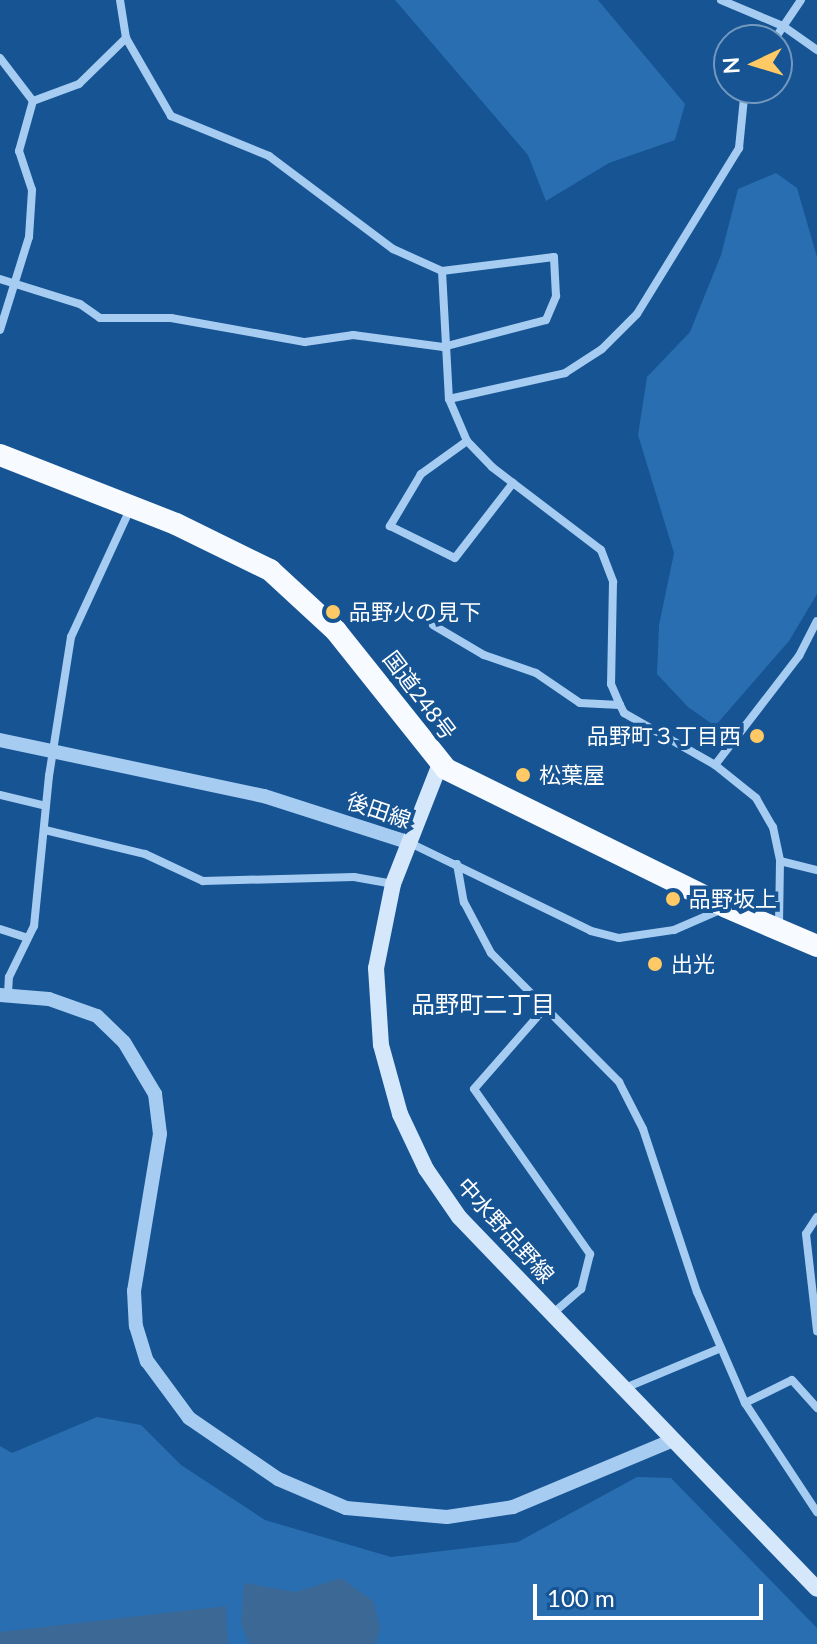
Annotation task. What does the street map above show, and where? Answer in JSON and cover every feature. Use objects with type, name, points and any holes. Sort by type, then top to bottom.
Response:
[{"type":"highway","name":"国道248号","points":[[0,455],[224,544],[293,588],[357,656],[440,764],[726,907],[817,946]]},
{"type":"main road","name":"中水野品野線","points":[[440,764],[393,884],[376,968],[376,1007],[400,1114],[450,1205],[817,1589]]},
{"type":"street","points":[[0,279],[15,287],[80,304],[100,318],[171,318],[305,342],[353,335],[443,347],[546,320],[556,296],[554,257],[442,271],[393,249],[269,156],[171,116],[126,38],[120,0]]},
{"type":"street","points":[[721,0],[778,24]]},
{"type":"street","points":[[784,24],[801,0]]},
{"type":"street","points":[[793,33],[817,50]]},
{"type":"street","points":[[33,101],[79,84],[126,38]]},
{"type":"street","points":[[0,58],[33,101]]},
{"type":"street","points":[[0,330],[29,237],[32,190],[19,151],[33,101]]},
{"type":"street","points":[[449,399],[565,373],[602,349],[637,314],[739,148],[743,104]]},
{"type":"street","points":[[442,271],[443,347],[449,399],[467,441],[513,483],[601,550],[613,582],[611,684],[620,705],[624,713],[715,765],[756,798],[773,827],[780,861],[779,930]]},
{"type":"street","points":[[467,441],[421,474],[390,526],[455,558],[513,483]]},
{"type":"street","points":[[131,507],[74,624],[52,751],[34,926],[9,977],[4,995],[49,999],[97,1016],[124,1042],[155,1094],[160,1134],[134,1291],[136,1326],[147,1361],[189,1418],[278,1479],[346,1508],[447,1517],[513,1507],[673,1440]]},
{"type":"street","points":[[715,765],[799,656],[817,621]]},
{"type":"street","points":[[433,625],[484,655],[536,673],[580,703],[620,705]]},
{"type":"street","name":"後田線","points":[[0,740],[264,796],[407,842],[591,931],[619,938],[674,930],[726,907]]},
{"type":"street","points":[[0,795],[46,806]]},
{"type":"street","points":[[45,830],[145,854],[203,881],[354,877],[393,884]]},
{"type":"street","points":[[780,861],[817,870]]},
{"type":"street","points":[[457,864],[464,902],[491,953],[619,1082],[643,1129],[697,1292],[745,1403],[817,1512]]},
{"type":"street","points":[[0,929],[27,938]]},
{"type":"street","points":[[544,1009],[474,1089],[590,1254],[581,1289],[553,1313]]},
{"type":"street","points":[[817,1217],[806,1234],[817,1331]]},
{"type":"street","points":[[624,1389],[721,1348]]},
{"type":"street","points":[[745,1403],[792,1380],[817,1408]]},
{"type":"shaded area","points":[[395,0],[598,0],[685,104],[675,140],[609,163],[546,201],[528,155]]},
{"type":"shaded area","points":[[776,173],[797,188],[817,257],[817,594],[789,641],[715,726],[688,707],[657,674],[659,625],[674,553],[638,435],[647,377],[690,332],[721,255],[738,189]]},
{"type":"shaded area","points":[[97,1417],[141,1425],[181,1465],[265,1520],[391,1557],[518,1542],[637,1477],[671,1478],[817,1628],[817,1644],[0,1644],[0,1446],[12,1453]]},
{"type":"shaded area","points":[[341,1578],[374,1602],[380,1628],[376,1644],[249,1644],[241,1623],[244,1583],[296,1592]]},
{"type":"shaded area","points":[[226,1606],[228,1644],[0,1644],[0,1632]]},
{"type":"place","name":"品野火の見下","points":[[333,612]]},
{"type":"place","name":"品野町３丁目西","points":[[757,736]]},
{"type":"place","name":"松葉屋","points":[[523,775]]},
{"type":"place","name":"品野坂上","points":[[673,899]]},
{"type":"place","name":"出光","points":[[655,964]]},
{"type":"district","name":"品野町二丁目","points":[[483,1004]]}]
